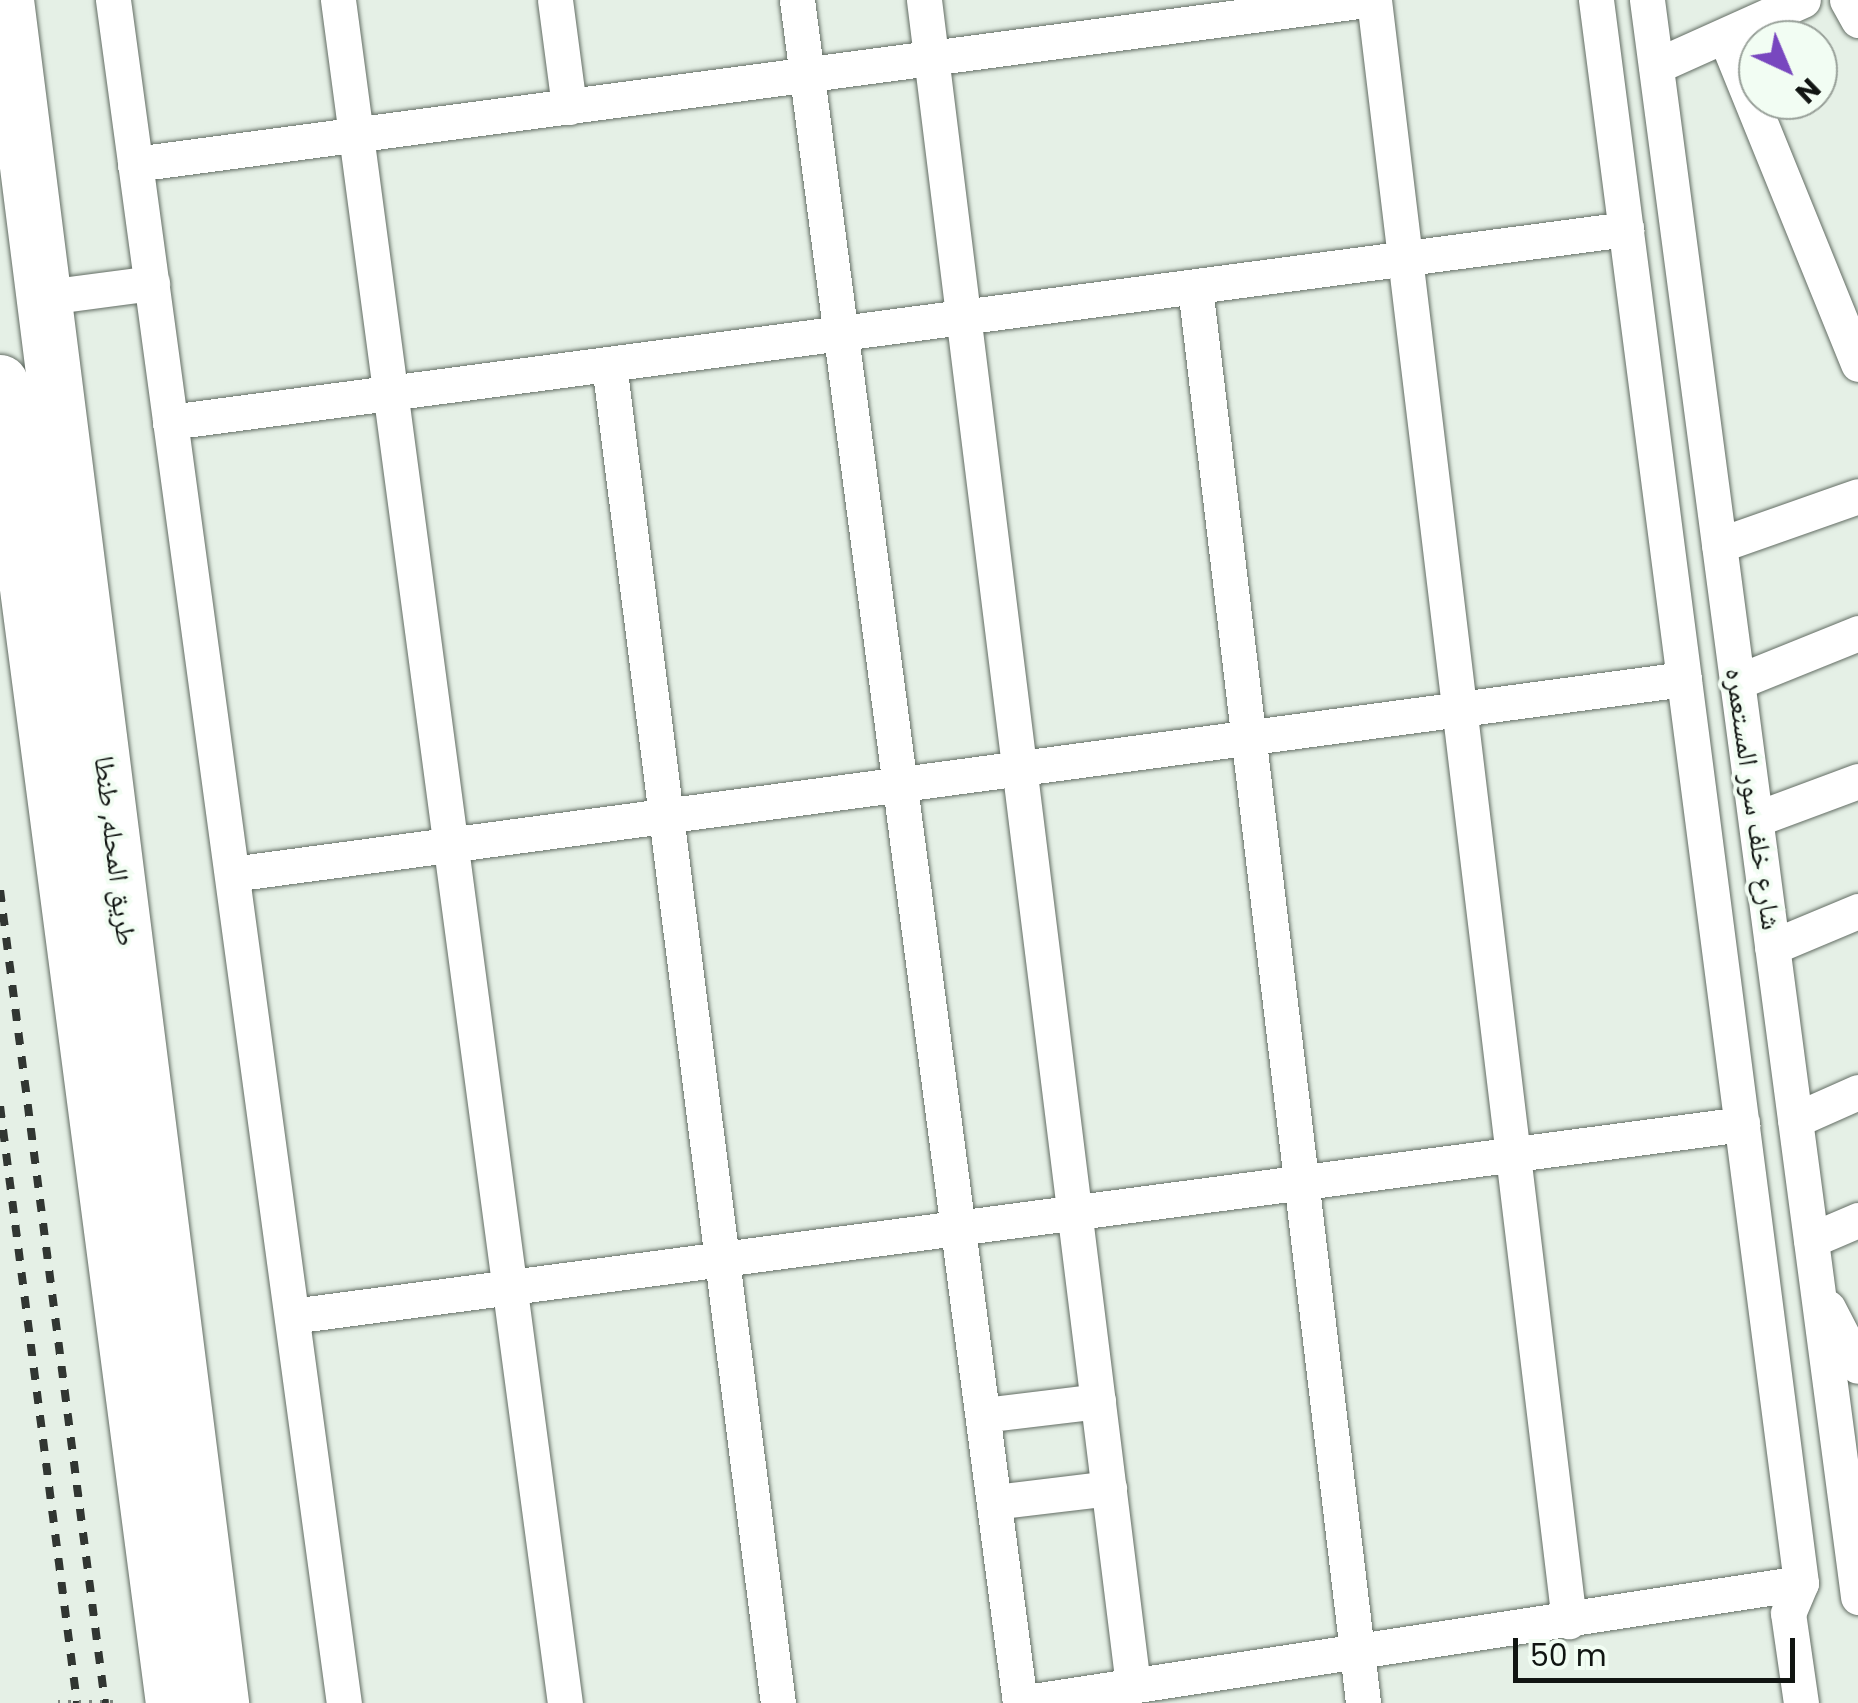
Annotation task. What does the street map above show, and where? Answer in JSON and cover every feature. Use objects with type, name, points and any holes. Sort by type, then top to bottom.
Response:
[{"type":"main road","name":"طريق المحله, طنطا","points":[[6,0],[23,300],[57,388],[220,1703]]},
{"type":"main road","points":[[1,389],[57,388]]},
{"type":"main road","name":"طريق المحله, طنطا","points":[[1,389],[174,1703]]},
{"type":"street","points":[[114,0],[344,1703]]},
{"type":"street","points":[[338,0],[565,1703]]},
{"type":"street","points":[[554,0],[569,106]]},
{"type":"street","points":[[797,0],[1020,1703],[1801,1583]]},
{"type":"street","points":[[924,0],[1133,1686]]},
{"type":"street","points":[[136,164],[931,58],[1152,14],[1365,0]]},
{"type":"street","points":[[1374,0],[1569,1620]]},
{"type":"street","points":[[1596,0],[1801,1583],[1788,1613],[1802,1703]]},
{"type":"street","name":"شارع خلف سور المستعمره","points":[[1647,0],[1858,1597]]},
{"type":"street","points":[[1656,66],[1803,0]]},
{"type":"street","points":[[1848,0],[1858,20]]},
{"type":"street","points":[[1725,36],[1858,364]]},
{"type":"street","points":[[170,422],[1626,230]]},
{"type":"street","points":[[23,300],[152,283]]},
{"type":"street","points":[[1195,286],[1363,1703]]},
{"type":"street","points":[[609,364],[778,1703]]},
{"type":"street","points":[[1719,546],[1858,496]]},
{"type":"street","points":[[1737,682],[1858,633]]},
{"type":"street","points":[[232,874],[1684,679]]},
{"type":"street","points":[[1756,819],[1858,780]]},
{"type":"street","points":[[1772,947],[1858,911]]},
{"type":"street","points":[[1795,1120],[1858,1092]]},
{"type":"street","points":[[292,1316],[1742,1124]]},
{"type":"street","points":[[1810,1240],[1858,1220]]},
{"type":"street","points":[[1817,1285],[1858,1366]]},
{"type":"street","points":[[982,1415],[1098,1401]]},
{"type":"street","points":[[994,1502],[1108,1488]]},
{"type":"path","points":[[58,1703],[118,1703]]},
{"type":"railway","points":[[0,890],[105,1703]]},
{"type":"railway","points":[[0,1106],[77,1703]]}]
